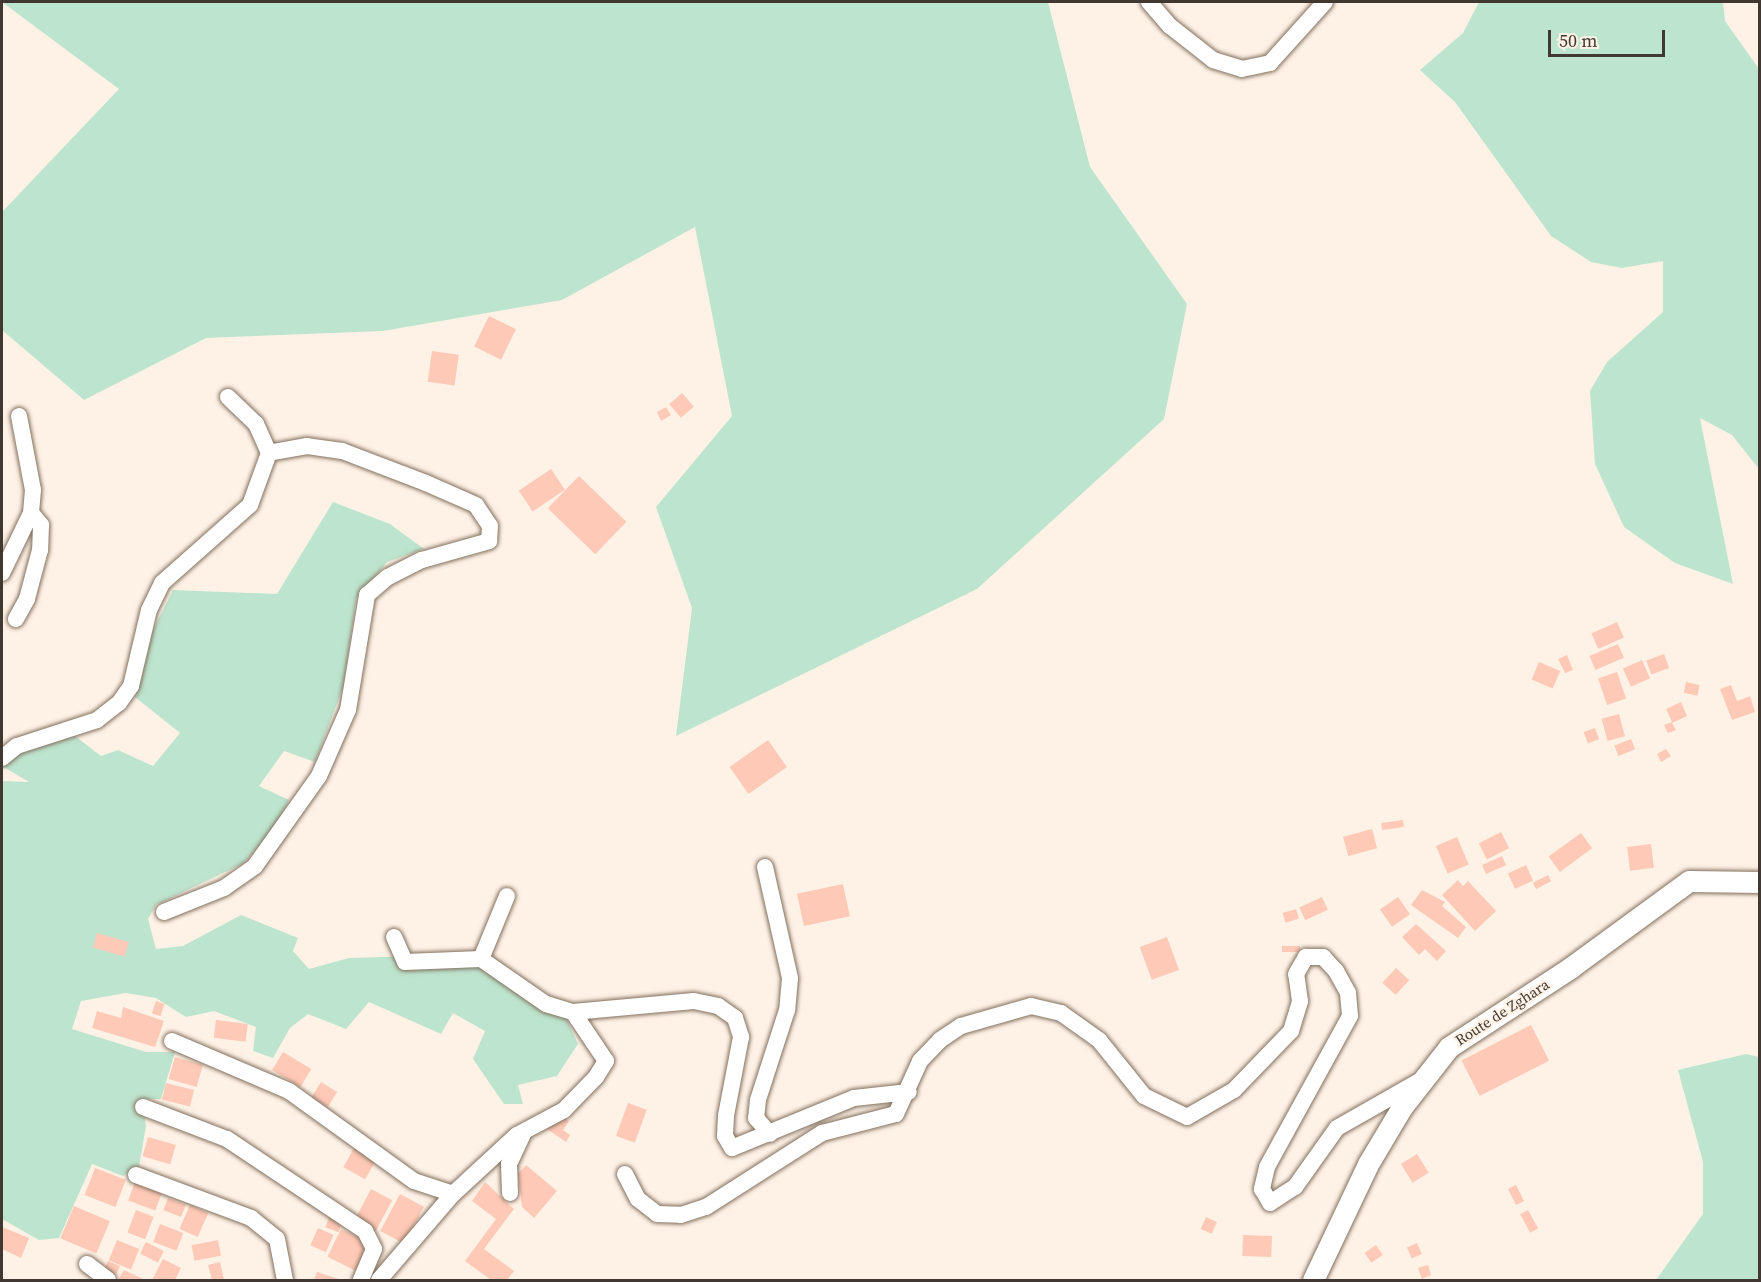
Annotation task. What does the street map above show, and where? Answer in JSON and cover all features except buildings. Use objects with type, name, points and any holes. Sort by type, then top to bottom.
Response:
[{"type":"street","points":[[1149,2],[1170,26],[1213,60],[1242,69],[1270,63],[1325,2]]},
{"type":"street","points":[[2,758],[17,746],[97,720],[119,703],[131,686],[149,610],[162,583],[250,505],[268,453],[256,424],[228,398]]},
{"type":"street","points":[[2,574],[13,540],[31,513],[33,490],[19,416]]},
{"type":"street","points":[[164,912],[224,888],[255,866],[319,776],[348,710],[367,595],[422,560],[489,541],[490,526],[476,505],[426,483],[342,451],[307,446],[268,453]]},
{"type":"street","points":[[15,619],[27,599],[39,550],[41,525],[31,513]]},
{"type":"street","points":[[765,867],[790,978],[787,1010],[758,1100],[756,1118],[770,1134]]},
{"type":"street","name":"Route de Zghara","points":[[1313,1281],[1368,1164],[1424,1078],[1449,1047],[1570,968],[1689,881],[1760,882]]},
{"type":"street","points":[[481,959],[507,897]]},
{"type":"street","points":[[394,937],[405,962],[481,959],[546,1004],[573,1011],[694,1001],[718,1006],[735,1018],[741,1037],[725,1136],[732,1148],[854,1098],[909,1092]]},
{"type":"street","points":[[625,1174],[638,1199],[657,1214],[681,1215],[706,1207],[822,1133],[897,1114],[909,1092],[920,1061],[940,1040],[960,1026],[1031,1006],[1061,1013],[1099,1040],[1144,1096],[1187,1117],[1234,1090],[1291,1031],[1300,1001],[1296,974],[1306,957],[1323,957],[1336,971],[1347,993],[1350,1016],[1267,1167],[1262,1189],[1270,1203],[1295,1187],[1337,1128],[1424,1078]]},
{"type":"street","points":[[379,1281],[453,1194],[525,1131],[564,1110],[606,1060],[573,1011]]},
{"type":"street","points":[[172,1041],[289,1090],[414,1181],[453,1194]]},
{"type":"street","points":[[143,1107],[227,1139],[365,1231],[374,1249],[360,1281]]},
{"type":"street","points":[[510,1192],[509,1164],[525,1131]]},
{"type":"street","points":[[136,1175],[251,1218],[277,1239],[285,1281]]},
{"type":"street","points":[[87,1264],[108,1281]]},
{"type":"green space","points":[[2,2],[1048,2],[1090,167],[1187,304],[1164,419],[977,589],[676,736],[692,608],[656,507],[732,416],[695,227],[562,300],[383,331],[206,338],[84,400],[2,330],[2,212],[119,89]]},
{"type":"green space","points":[[1479,2],[1723,2],[1725,21],[1759,69],[1759,469],[1732,435],[1700,418],[1733,584],[1675,563],[1624,527],[1595,464],[1590,391],[1607,362],[1663,312],[1663,261],[1622,268],[1591,262],[1551,236],[1455,102],[1420,70],[1463,33]]},
{"type":"green space","points":[[333,502],[390,524],[424,549],[387,562],[356,599],[344,685],[315,762],[284,751],[259,786],[289,800],[277,825],[244,863],[156,905],[148,919],[156,949],[183,946],[241,915],[298,938],[293,951],[309,969],[349,958],[489,954],[561,1007],[578,1044],[557,1076],[518,1085],[523,1104],[504,1104],[473,1059],[485,1031],[453,1013],[441,1034],[369,1002],[346,1029],[308,1014],[290,1028],[273,1058],[253,1051],[256,1027],[214,1011],[186,1017],[156,998],[126,993],[81,1001],[72,1029],[146,1052],[175,1052],[161,1099],[142,1099],[146,1126],[139,1167],[123,1176],[92,1164],[59,1238],[39,1240],[2,1219],[2,781],[29,782],[2,766],[14,755],[71,733],[101,756],[118,750],[153,766],[180,733],[135,697],[150,636],[173,590],[277,594]]},
{"type":"green space","points":[[1746,1054],[1759,1057],[1759,1280],[1656,1280],[1703,1214],[1703,1162],[1678,1070]]}]
